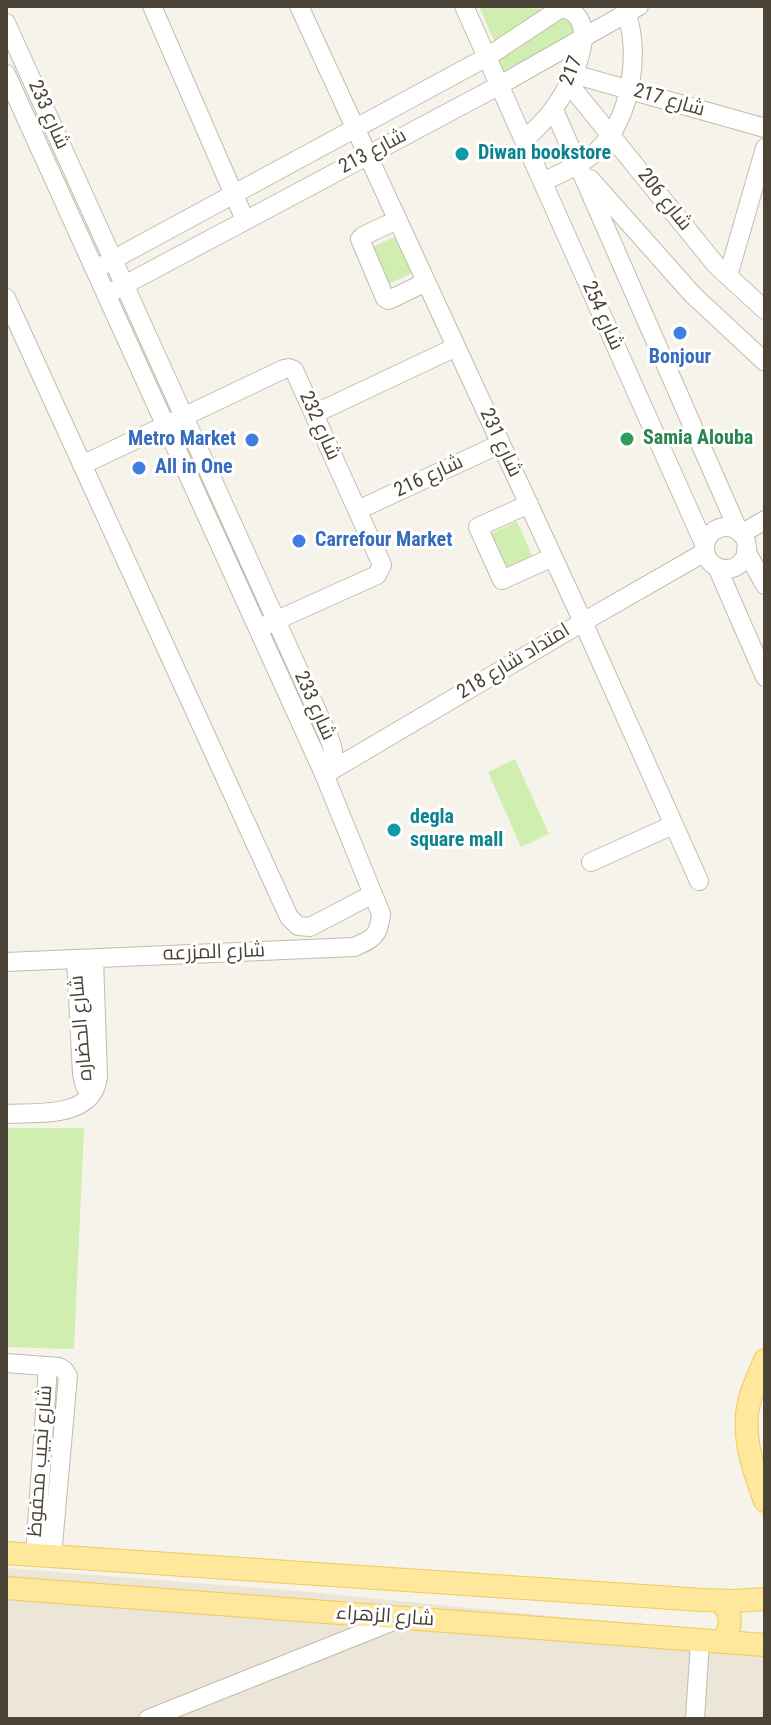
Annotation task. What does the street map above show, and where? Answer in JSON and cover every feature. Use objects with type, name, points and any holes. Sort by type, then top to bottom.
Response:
[{"type":"main road","points":[[765,1360],[747,1413],[747,1434],[758,1461],[765,1501]]},
{"type":"main road","name":"شارع الزهراء","points":[[6,1553],[720,1601],[765,1599]]},
{"type":"main road","name":"شارع الزهراء","points":[[6,1588],[765,1645]]},
{"type":"main road","points":[[711,1641],[729,1629],[729,1613],[720,1601]]},
{"type":"street","points":[[152,6],[245,220]]},
{"type":"street","name":"شارع 231","points":[[299,6],[699,881]]},
{"type":"street","points":[[464,6],[500,85]]},
{"type":"street","name":"شارع 213","points":[[94,269],[487,57],[560,7]]},
{"type":"street","name":"217","points":[[524,140],[554,110],[571,79],[582,39],[581,23],[577,16],[560,7]]},
{"type":"street","points":[[543,182],[578,165],[596,152],[611,135],[622,113],[632,64],[630,8]]},
{"type":"street","name":"شارع 213","points":[[106,295],[500,85],[630,8]]},
{"type":"street","name":"شارع 233","points":[[6,23],[334,751],[334,760],[324,774],[6,74]]},
{"type":"street","name":"شارع 217","points":[[571,79],[629,90],[765,128]]},
{"type":"street","name":"شارع 206","points":[[571,79],[611,135],[716,265],[765,310]]},
{"type":"street","name":"شارع 254","points":[[500,85],[765,677]]},
{"type":"street","name":"شارع 254","points":[[554,110],[765,585]]},
{"type":"street","points":[[728,276],[765,148]]},
{"type":"street","name":"شارع 206","points":[[578,165],[693,295],[765,362]]},
{"type":"street","points":[[397,220],[360,239],[385,298],[391,299],[426,282]]},
{"type":"street","points":[[6,298],[289,917],[298,926],[310,927],[373,894],[324,774]]},
{"type":"street","points":[[314,414],[456,347]]},
{"type":"street","name":"شارع 232","points":[[82,465],[291,368],[381,561],[379,572],[257,629]]},
{"type":"street","name":"شارع 216","points":[[358,510],[500,444]]},
{"type":"street","points":[[529,504],[478,527],[502,580],[553,557]]},
{"type":"street","points":[[742,539],[728,527],[717,529],[709,536],[709,555],[723,568],[735,566],[740,562],[742,539],[765,520]]},
{"type":"street","name":"امتداد شارع 218","points":[[324,774],[583,622],[709,555]]},
{"type":"street","points":[[591,862],[673,825]]},
{"type":"street","name":"شارع المزرعه","points":[[6,962],[354,947],[371,940],[380,927],[381,914],[373,894]]},
{"type":"street","name":"شارع الحضاره","points":[[6,1114],[70,1110],[82,1104],[97,1084],[85,959]]},
{"type":"street","name":"شارع نجيب محفوظ","points":[[6,1363],[59,1367],[68,1376],[43,1556]]},
{"type":"street","points":[[148,1719],[401,1618]]},
{"type":"street","points":[[695,1719],[711,1641]]},
{"type":"shaded area","points":[[6,1568],[299,1591],[730,1631],[765,1643],[765,1719],[6,1719]]},
{"type":"green space","points":[[479,6],[510,6],[551,10],[495,43]]},
{"type":"green space","points":[[563,12],[570,15],[578,38],[504,78],[493,58]]},
{"type":"green space","points":[[399,235],[416,271],[385,286],[368,249]]},
{"type":"green space","points":[[517,521],[533,558],[503,572],[486,536]]},
{"type":"green space","points":[[515,759],[549,834],[521,847],[488,772]]},
{"type":"green space","points":[[6,1128],[84,1128],[74,1349],[6,1347]]},
{"type":"place","name":"Diwan bookstore","points":[[462,154]]},
{"type":"place","name":"Bonjour","points":[[680,333]]},
{"type":"place","name":"Samia Alouba","points":[[627,439]]},
{"type":"place","name":"Metro Market","points":[[252,440]]},
{"type":"place","name":"All in One","points":[[139,468]]},
{"type":"place","name":"Carrefour Market","points":[[299,541]]},
{"type":"place","name":"degla square mall","points":[[394,830]]}]
